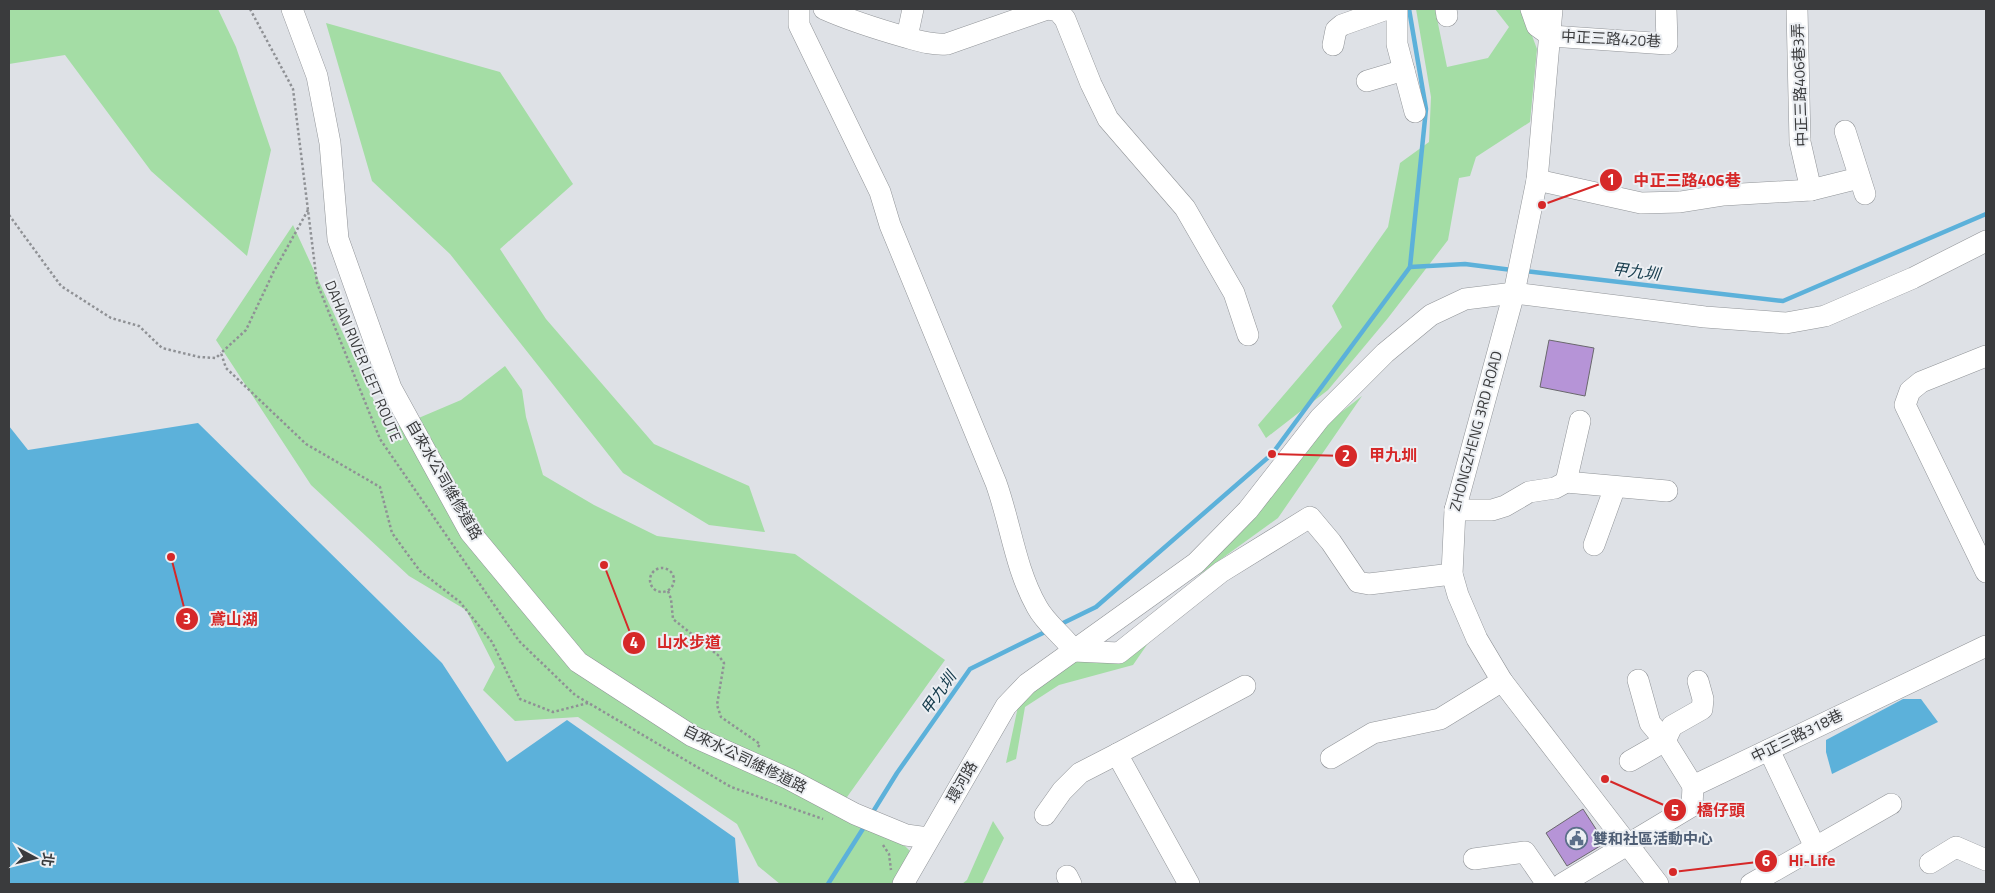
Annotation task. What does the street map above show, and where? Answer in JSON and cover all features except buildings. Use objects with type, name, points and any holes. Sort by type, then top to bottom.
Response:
[{"type":"street","name":"自來水公司維修道路","points":[[292,9],[316,76],[328,134],[338,239],[391,388],[470,532],[578,662],[692,736],[789,779],[855,814],[906,835],[928,838]]},
{"type":"street","points":[[799,9],[799,24],[880,192],[890,225],[996,483],[1008,516],[1013,550],[1023,578],[1038,609],[1069,644],[1119,653],[1221,572],[1310,517],[1331,542],[1358,582],[1369,584],[1452,574]]},
{"type":"street","points":[[824,9],[866,27],[925,44],[947,44],[1047,9],[1058,11],[1065,19],[1091,84],[1108,119],[1185,208],[1234,293],[1248,335]]},
{"type":"street","points":[[906,37],[913,9]]},
{"type":"street","points":[[1333,45],[1336,30],[1342,25],[1387,9]]},
{"type":"street","points":[[1397,9],[1397,44],[1415,112]]},
{"type":"street","points":[[1530,9],[1537,26],[1551,36]]},
{"type":"street","name":"ZHONGZHENG 3RD ROAD","points":[[1552,9],[1551,36],[1536,180],[1522,257],[1454,510],[1452,574],[1458,595],[1477,639],[1502,681],[1658,884]]},
{"type":"street","name":"中正三路420巷","points":[[1551,36],[1667,44],[1666,9]]},
{"type":"street","name":"中正三路406巷3弄","points":[[1797,9],[1800,142],[1811,190]]},
{"type":"street","points":[[1367,81],[1404,70]]},
{"type":"street","points":[[1536,180],[1641,203],[1680,202],[1724,195],[1862,186],[1845,131]]},
{"type":"street","name":"環河路","points":[[897,876],[928,838],[1006,706],[1069,644],[1196,563],[1248,510],[1320,418],[1385,353],[1431,315],[1465,299],[1514,289],[1705,317],[1786,323],[1825,316],[1913,278],[1986,241]]},
{"type":"street","points":[[1986,356],[1921,382],[1910,391],[1905,405],[1986,572]]},
{"type":"street","points":[[1566,482],[1580,421]]},
{"type":"street","points":[[1454,510],[1492,510],[1505,506],[1529,492],[1555,488],[1566,482],[1667,491]]},
{"type":"street","points":[[1594,545],[1616,486]]},
{"type":"street","name":"中正三路318巷","points":[[1693,786],[1986,646]]},
{"type":"street","points":[[1562,884],[1692,806],[1693,786],[1665,741],[1650,723],[1638,680]]},
{"type":"street","points":[[1331,758],[1373,733],[1440,720],[1502,681]]},
{"type":"street","points":[[1630,761],[1665,741],[1672,726],[1702,709],[1703,699],[1698,681]]},
{"type":"street","points":[[1045,815],[1062,791],[1080,773],[1245,686]]},
{"type":"street","points":[[1769,750],[1815,848]]},
{"type":"street","points":[[1117,754],[1189,884]]},
{"type":"street","points":[[1751,884],[1891,804]]},
{"type":"street","points":[[1930,863],[1956,847],[1986,860]]},
{"type":"street","points":[[1474,859],[1525,852],[1547,884]]},
{"type":"path","name":"DAHAN RIVER LEFT ROUTE","points":[[250,9],[294,89],[317,283],[380,439],[519,641],[575,694],[730,787],[830,821]]},
{"type":"path","points":[[9,215],[61,286],[111,318],[140,326],[162,348],[199,357],[216,358],[246,330],[273,273],[308,210]]},
{"type":"path","points":[[221,353],[226,368],[306,444],[380,487],[392,533],[420,571],[460,602],[492,642],[520,699],[552,712],[589,703]]},
{"type":"path","points":[[666,569],[672,574],[674,582],[668,591],[656,591],[651,585],[651,576],[656,570],[666,569]]},
{"type":"path","points":[[668,591],[671,599],[673,619],[719,656],[724,663],[718,704],[721,717],[760,744],[753,763]]},
{"type":"path","points":[[881,842],[889,854],[897,876]]},
{"type":"green space","points":[[9,9],[218,9],[236,47],[271,150],[247,256],[151,171],[65,55],[9,64]]},
{"type":"green space","points":[[1416,9],[1435,9],[1447,67],[1488,58],[1509,27],[1495,9],[1522,9],[1537,49],[1530,122],[1476,157],[1470,176],[1459,178],[1448,240],[1388,318],[1328,390],[1266,438],[1258,425],[1342,327],[1332,306],[1388,227],[1400,163],[1429,142],[1431,97]]},
{"type":"green space","points":[[326,23],[500,72],[573,184],[500,249],[546,319],[654,444],[749,486],[765,532],[709,525],[623,473],[450,254],[372,181]]},
{"type":"green space","points":[[293,225],[388,431],[461,400],[505,366],[522,390],[526,417],[543,475],[594,505],[657,536],[795,554],[945,660],[837,811],[901,842],[911,852],[896,884],[780,884],[758,866],[737,824],[578,717],[515,721],[483,690],[495,667],[466,610],[409,576],[311,485],[216,340]]},
{"type":"green space","points":[[1362,396],[1278,518],[1199,575],[1279,484],[1326,424]]},
{"type":"green space","points":[[1153,636],[1133,665],[1059,685],[1025,707],[1016,759],[1006,763],[1020,697],[1075,656]]},
{"type":"green space","points":[[993,821],[1004,838],[982,884],[962,884],[967,880]]},
{"type":"water","points":[[198,423],[442,663],[507,762],[567,720],[735,838],[739,884],[9,884],[9,426],[28,450]]},
{"type":"water","points":[[1903,699],[1921,699],[1938,722],[1832,774],[1826,752],[1826,740]]},
{"type":"waterway","points":[[1409,9],[1426,109],[1410,267]]},
{"type":"waterway","name":"甲九圳","points":[[1525,271],[1783,301],[1986,214]]},
{"type":"waterway","name":"甲九圳","points":[[1059,625],[1096,607],[1272,454],[1410,267],[1465,264],[1512,270]]},
{"type":"waterway","name":"甲九圳","points":[[871,815],[897,773],[970,669],[1047,631]]},
{"type":"waterway","name":"甲九圳","points":[[828,884],[866,824]]},
{"type":"place","name":"中正三路406巷","points":[[1542,205]]},
{"type":"place","name":"甲九圳","points":[[1272,454]]},
{"type":"place","name":"鳶山湖","points":[[171,557]]},
{"type":"place","name":"山水步道","points":[[604,565]]},
{"type":"place","name":"橋仔頭","points":[[1605,779]]},
{"type":"place","name":"雙和社區活動中心","points":[[1577,839]]},
{"type":"place","name":"Hi-Life","points":[[1673,872]]}]
